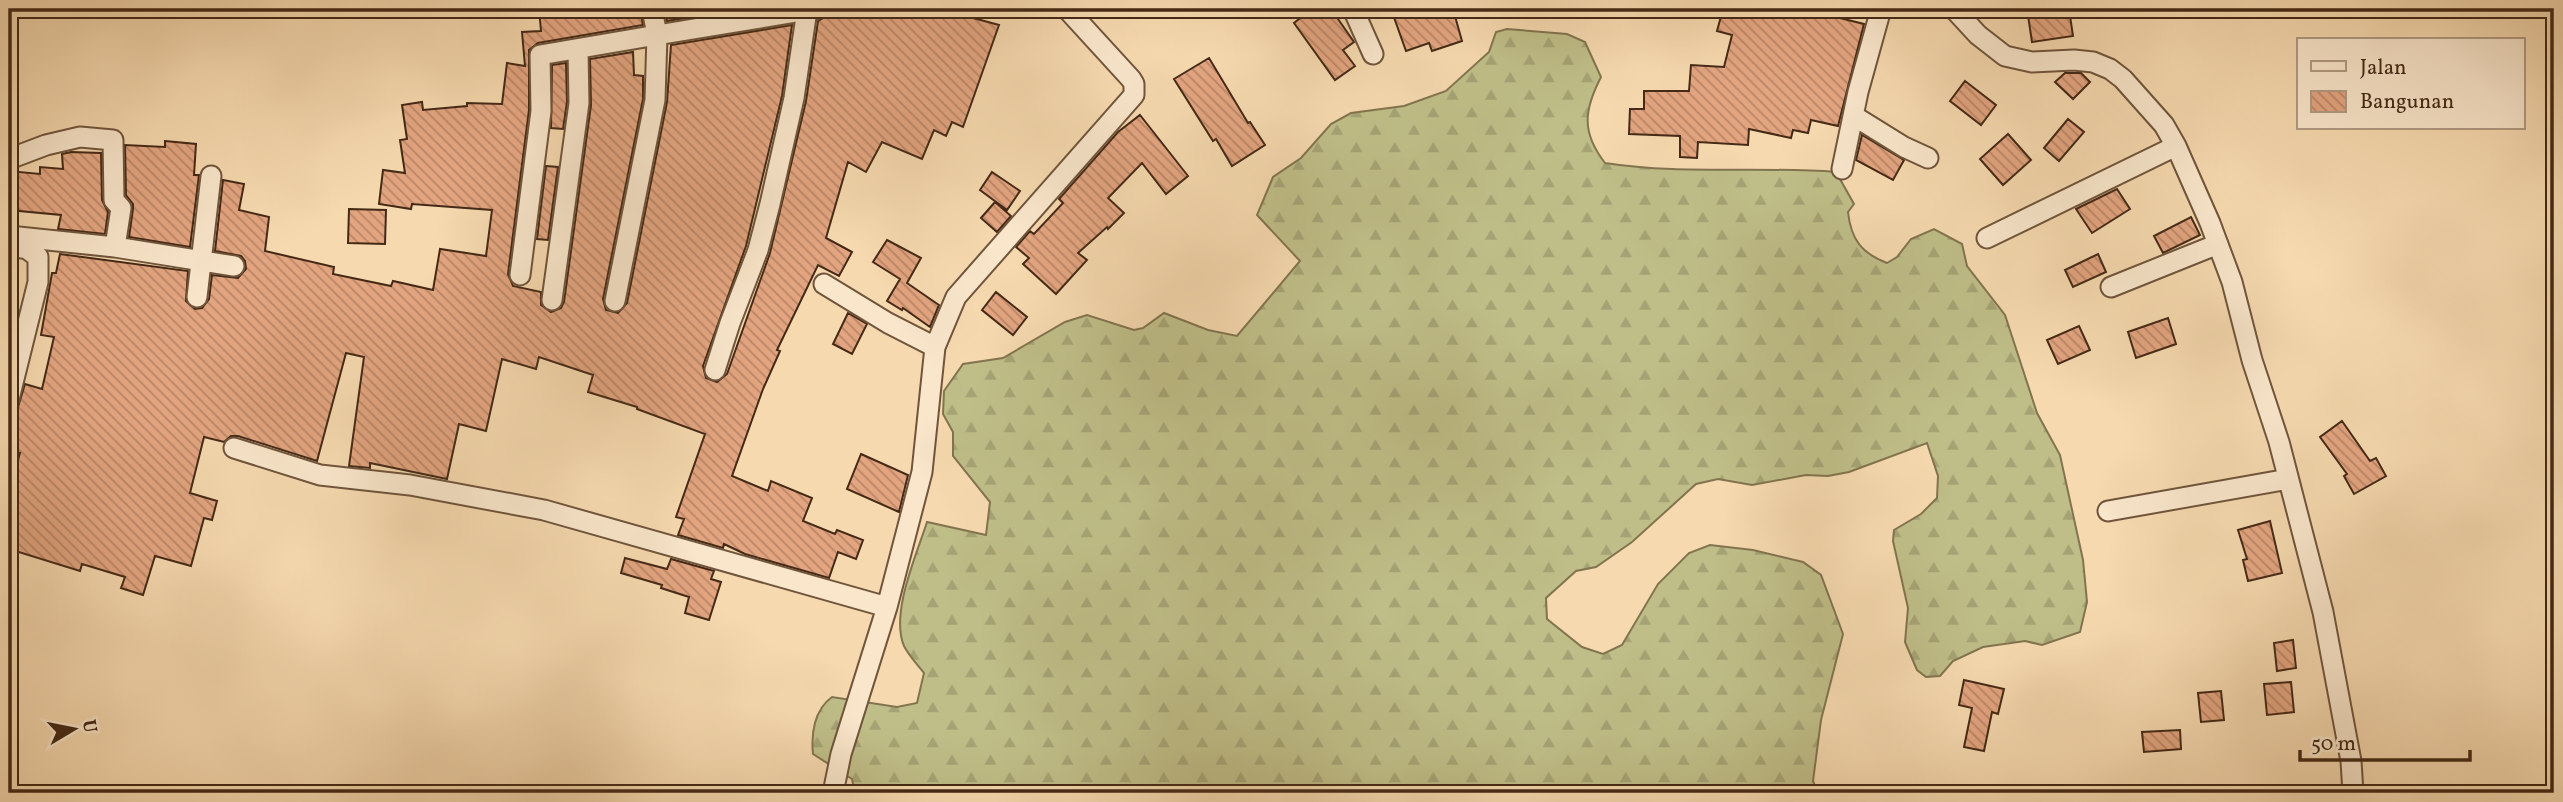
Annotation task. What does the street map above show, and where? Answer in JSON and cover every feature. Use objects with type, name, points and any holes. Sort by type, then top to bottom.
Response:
[{"type":"street","points":[[615,301],[655,100],[657,35],[652,9]]},
{"type":"street","points":[[520,275],[541,111],[540,55],[811,9],[774,191],[758,250],[715,370]]},
{"type":"street","points":[[833,793],[841,754],[887,607],[922,472],[935,347],[956,297],[1134,95],[1131,79],[1067,9]]},
{"type":"street","points":[[1353,9],[1373,54]]},
{"type":"street","points":[[1842,169],[1858,92],[1881,9]]},
{"type":"street","points":[[1954,9],[1978,35],[2005,56],[2032,62],[2093,62],[2110,69],[2123,79],[2164,125],[2176,146],[2232,282],[2252,360],[2279,442],[2323,612],[2351,761],[2353,793]]},
{"type":"street","points":[[552,300],[579,103],[578,49]]},
{"type":"street","points":[[1854,116],[1904,147],[1928,158]]},
{"type":"street","points":[[9,159],[46,145],[80,137],[113,140],[114,200],[121,208],[114,247]]},
{"type":"street","points":[[1987,238],[2176,146]]},
{"type":"street","points":[[197,297],[211,176]]},
{"type":"street","points":[[9,236],[114,247],[234,267]]},
{"type":"street","points":[[2110,287],[2218,244]]},
{"type":"street","points":[[9,246],[27,249],[38,257],[40,262],[38,282],[9,399]]},
{"type":"street","points":[[824,284],[888,323],[935,347]]},
{"type":"street","points":[[234,448],[320,475],[410,485],[544,510],[887,607]]},
{"type":"street","points":[[2108,511],[2288,479]]},
{"type":"green space","points":[[1507,29],[1567,34],[1585,42],[1601,77],[1588,111],[1589,131],[1597,152],[1605,163],[1662,169],[1836,172],[1854,204],[1848,212],[1852,230],[1859,244],[1870,255],[1887,263],[1897,257],[1911,239],[1934,229],[1962,244],[1967,266],[2005,315],[2037,413],[2060,455],[2083,560],[2087,602],[2080,632],[2042,645],[2025,641],[1983,647],[1953,661],[1940,676],[1926,677],[1917,670],[1905,642],[1908,608],[1893,541],[1894,530],[1921,514],[1937,498],[1938,476],[1927,443],[1849,472],[1828,476],[1806,475],[1752,485],[1718,479],[1696,484],[1632,542],[1596,567],[1576,571],[1546,598],[1547,619],[1582,647],[1603,654],[1622,645],[1658,584],[1689,553],[1710,545],[1753,550],[1803,562],[1821,575],[1843,634],[1821,720],[1813,781],[1818,793],[855,793],[852,779],[813,754],[813,731],[821,709],[832,697],[897,707],[917,703],[924,673],[904,646],[900,617],[906,584],[927,522],[986,535],[990,502],[953,456],[953,432],[943,414],[944,391],[963,364],[1003,358],[1065,322],[1087,315],[1134,330],[1143,328],[1164,313],[1208,330],[1237,336],[1300,261],[1257,215],[1273,177],[1301,158],[1331,124],[1351,113],[1404,106],[1446,91],[1489,52],[1496,32]]},
{"type":"building","points":[[539,9],[640,9],[643,25],[538,43],[529,50],[529,110],[508,274],[513,286],[541,292],[541,305],[551,312],[561,308],[564,302],[591,105],[590,59],[633,52],[634,75],[643,76],[643,99],[603,299],[606,310],[618,313],[627,303],[667,102],[671,45],[792,25],[782,96],[746,246],[703,366],[706,378],[717,382],[727,374],[770,253],[806,101],[818,21],[823,18],[827,9],[940,9],[999,25],[963,127],[952,122],[946,136],[934,130],[922,159],[882,142],[866,172],[848,162],[826,238],[852,252],[839,276],[818,265],[777,350],[780,351],[763,389],[732,476],[768,491],[771,481],[812,498],[803,521],[835,534],[837,530],[863,540],[856,559],[838,552],[829,578],[745,554],[724,544],[723,548],[678,535],[684,519],[676,517],[705,434],[637,407],[588,392],[593,375],[539,357],[536,369],[502,359],[486,431],[459,424],[447,479],[370,463],[370,468],[349,466],[364,357],[346,353],[317,461],[238,436],[231,436],[224,442],[204,437],[190,493],[217,501],[212,520],[204,518],[191,566],[155,556],[143,595],[121,588],[125,577],[82,564],[80,571],[9,549],[9,491],[20,453],[9,450],[9,411],[18,407],[25,384],[42,389],[54,337],[41,335],[52,273],[56,273],[60,254],[188,271],[186,301],[195,309],[202,308],[209,299],[212,275],[238,278],[246,269],[241,256],[215,251],[223,180],[244,184],[239,210],[269,217],[265,251],[334,267],[333,274],[391,286],[393,281],[433,290],[440,249],[486,256],[492,210],[412,204],[411,209],[379,204],[383,170],[405,173],[400,140],[407,139],[402,105],[422,102],[423,110],[467,106],[467,103],[502,104],[507,63],[525,66],[522,32],[541,31]]},
{"type":"building","points":[[664,9],[741,9],[667,21]]},
{"type":"building","points":[[1312,9],[1331,9],[1354,42],[1343,50],[1355,66],[1335,80],[1294,23]]},
{"type":"building","points":[[1391,9],[1453,9],[1462,41],[1432,51],[1429,43],[1406,51]]},
{"type":"building","points":[[1723,9],[1838,9],[1836,17],[1864,24],[1838,126],[1811,120],[1808,133],[1793,130],[1791,138],[1749,129],[1748,145],[1698,142],[1697,158],[1680,157],[1680,136],[1629,134],[1630,109],[1644,109],[1644,91],[1689,91],[1691,65],[1724,67],[1732,35],[1717,31]]},
{"type":"building","points":[[2027,9],[2069,9],[2073,36],[2032,42]]},
{"type":"building","points":[[1209,58],[1248,123],[1250,122],[1265,145],[1232,166],[1174,79]]},
{"type":"building","points":[[566,63],[567,102],[563,129],[551,128],[552,65]]},
{"type":"building","points":[[2065,73],[2081,73],[2090,82],[2073,99],[2055,82]]},
{"type":"building","points":[[1965,81],[1996,105],[1981,125],[1950,101]]},
{"type":"building","points":[[1140,115],[1188,176],[1166,194],[1142,163],[1108,198],[1124,213],[1078,253],[1087,260],[1056,294],[1023,264],[1029,258],[1016,247],[1030,231],[1034,234],[1063,203],[1059,199],[1118,132]]},
{"type":"building","points":[[2068,119],[2084,132],[2059,161],[2044,148]]},
{"type":"building","points":[[2008,134],[2031,160],[2003,185],[1980,159]]},
{"type":"building","points":[[1862,135],[1904,160],[1893,180],[1856,160]]},
{"type":"building","points":[[165,141],[196,144],[194,175],[199,175],[190,247],[129,237],[133,204],[126,195],[125,145],[165,147]]},
{"type":"building","points":[[101,153],[102,200],[108,212],[105,234],[58,229],[61,215],[9,210],[9,171],[40,174],[40,167],[63,169],[62,154]]},
{"type":"building","points":[[546,166],[558,167],[548,240],[537,239]]},
{"type":"building","points":[[992,172],[1020,191],[1007,210],[980,190]]},
{"type":"building","points":[[2117,189],[2130,209],[2092,233],[2076,209]]},
{"type":"building","points":[[995,202],[1011,216],[997,232],[981,218]]},
{"type":"building","points":[[349,209],[386,210],[385,244],[348,243]]},
{"type":"building","points":[[2191,217],[2200,235],[2163,253],[2154,236]]},
{"type":"building","points":[[887,240],[921,258],[907,283],[939,305],[930,327],[903,308],[902,310],[887,301],[900,279],[873,262]]},
{"type":"building","points":[[2098,254],[2106,272],[2073,287],[2065,270]]},
{"type":"building","points":[[996,292],[1027,317],[1013,335],[982,310]]},
{"type":"building","points":[[848,313],[867,324],[852,354],[833,344]]},
{"type":"building","points":[[2168,318],[2176,344],[2136,358],[2128,332]]},
{"type":"building","points":[[2079,326],[2090,350],[2058,364],[2047,340]]},
{"type":"building","points":[[2342,421],[2370,461],[2376,458],[2386,476],[2354,494],[2344,476],[2347,474],[2320,437]]},
{"type":"building","points":[[861,454],[908,475],[899,512],[847,489]]},
{"type":"building","points":[[2270,521],[2282,573],[2248,581],[2243,560],[2247,559],[2238,530]]},
{"type":"building","points":[[625,558],[667,569],[671,559],[714,571],[711,579],[721,582],[709,620],[685,613],[689,597],[661,588],[662,585],[621,573]]},
{"type":"building","points":[[2293,640],[2296,668],[2277,671],[2274,643]]},
{"type":"building","points":[[1964,680],[2004,689],[1998,714],[1992,712],[1984,751],[1964,747],[1972,708],[1959,705]]},
{"type":"building","points":[[2291,682],[2294,712],[2267,715],[2264,684]]},
{"type":"building","points":[[2221,691],[2224,720],[2201,722],[2198,693]]},
{"type":"building","points":[[2180,730],[2181,749],[2144,752],[2142,732]]}]
